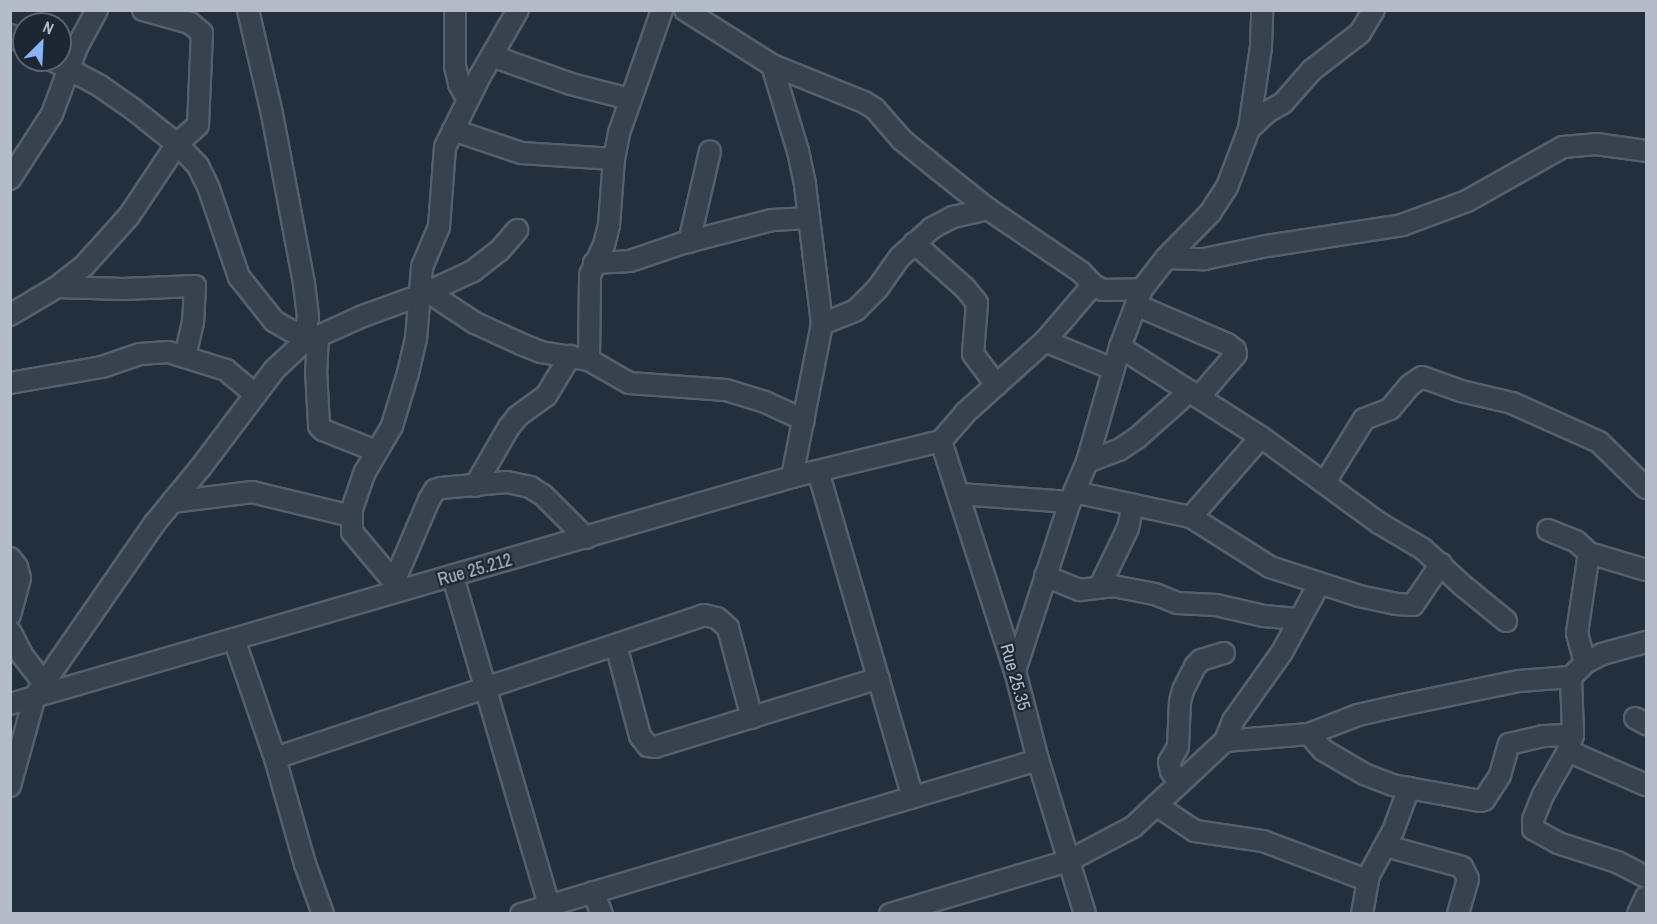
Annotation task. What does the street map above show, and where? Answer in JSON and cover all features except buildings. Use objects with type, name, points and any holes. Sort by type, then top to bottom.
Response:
[{"type":"street","points":[[72,63],[77,47],[97,10]]},
{"type":"street","points":[[10,315],[57,287],[84,267],[115,234],[177,144],[195,130],[199,122],[202,33],[190,23],[143,10]]},
{"type":"street","points":[[248,10],[272,114],[304,284],[309,338],[316,370],[319,426],[323,430],[376,451]]},
{"type":"street","points":[[454,10],[455,66],[459,84],[468,100]]},
{"type":"street","points":[[518,10],[468,100],[453,130],[444,156],[439,227],[422,267],[425,294],[416,339],[392,426],[376,451],[357,491],[351,516],[352,532],[396,586],[435,490],[507,482],[530,486],[543,495],[586,538]]},
{"type":"street","points":[[590,360],[589,283],[594,263],[604,245],[608,231],[614,159],[630,99],[662,10]]},
{"type":"street","points":[[685,10],[716,19],[772,65],[869,105],[902,140],[988,209],[1081,272],[1093,285],[1103,290],[1139,297],[1235,350],[1236,354],[1195,394],[1137,438],[1119,450],[1087,462]]},
{"type":"street","points":[[1015,671],[1072,497],[1087,462],[1113,369],[1139,297],[1166,258],[1210,213],[1227,187],[1250,129],[1261,47],[1263,10]]},
{"type":"street","points":[[1250,129],[1267,112],[1282,103],[1312,70],[1360,33],[1374,10]]},
{"type":"street","points":[[492,56],[571,84],[630,99]]},
{"type":"street","points":[[772,65],[798,151],[822,324],[792,477]]},
{"type":"street","points":[[72,70],[134,109],[177,144],[204,177],[239,277],[273,321],[309,338]]},
{"type":"street","points":[[10,179],[52,114],[69,72]]},
{"type":"street","points":[[453,130],[521,153],[614,159]]},
{"type":"street","points":[[1166,258],[1204,259],[1267,246],[1402,225],[1467,201],[1563,147],[1596,144],[1647,151]]},
{"type":"street","points":[[689,242],[710,151]]},
{"type":"street","points":[[822,324],[856,310],[914,243],[932,228],[953,217],[988,209]]},
{"type":"street","points":[[594,263],[630,261],[689,242],[772,220],[809,218]]},
{"type":"street","points":[[10,786],[39,690],[172,502],[274,370],[309,338],[425,294],[473,271],[500,251],[517,230]]},
{"type":"street","points":[[914,243],[965,288],[978,303],[973,354],[996,385]]},
{"type":"street","points":[[941,441],[965,413],[1045,341],[1093,285]]},
{"type":"street","points":[[57,287],[123,289],[195,286],[194,313],[185,357]]},
{"type":"street","points":[[425,294],[476,323],[521,344],[542,352],[590,360],[629,383],[726,390],[765,402],[804,420]]},
{"type":"street","points":[[1045,341],[1113,369]]},
{"type":"street","points":[[1120,347],[1261,437],[1379,523],[1423,549],[1506,621]]},
{"type":"street","points":[[10,383],[102,367],[152,353],[168,352],[226,370],[255,394]]},
{"type":"street","points":[[475,486],[509,427],[518,416],[546,396],[570,357]]},
{"type":"street","points":[[1325,482],[1364,419],[1390,409],[1410,385],[1422,377],[1461,391],[1512,403],[1599,442],[1647,488]]},
{"type":"street","points":[[1191,517],[1261,437]]},
{"type":"street","name":"Rue 25.212","points":[[10,704],[39,690],[234,639],[396,586],[453,578],[792,477],[941,441]]},
{"type":"street","name":"Rue 25.35","points":[[941,441],[1015,671],[1038,760],[1085,914]]},
{"type":"street","points":[[818,471],[913,797]]},
{"type":"street","points":[[172,502],[252,492],[351,516]]},
{"type":"street","points":[[959,494],[1072,497],[1133,505],[1191,517],[1270,567],[1359,596],[1409,606],[1413,605],[1441,564]]},
{"type":"street","points":[[1100,586],[1128,528],[1133,505]]},
{"type":"street","points":[[1548,530],[1577,542],[1589,553],[1647,570]]},
{"type":"street","points":[[1589,553],[1577,633],[1578,670],[1570,743],[1543,795],[1533,820],[1533,829],[1558,843],[1617,862],[1647,877]]},
{"type":"street","points":[[10,558],[17,567],[20,578],[10,615]]},
{"type":"street","points":[[1045,576],[1080,590],[1100,586],[1155,594],[1177,603],[1216,605],[1264,616],[1300,619]]},
{"type":"street","points":[[453,578],[549,906]]},
{"type":"street","points":[[890,914],[1068,861],[1133,826],[1225,741],[1233,721],[1282,652],[1319,584]]},
{"type":"street","points":[[275,758],[616,645],[695,616],[704,615],[717,618],[728,628],[752,718]]},
{"type":"street","points":[[10,631],[39,690]]},
{"type":"street","points":[[234,639],[275,758],[305,864],[323,914]]},
{"type":"street","points":[[1225,741],[1309,734],[1358,715],[1578,670],[1618,648],[1647,642]]},
{"type":"street","points":[[616,645],[640,736],[648,746],[662,745],[879,678]]},
{"type":"street","points":[[1180,783],[1171,771],[1169,762],[1178,747],[1180,702],[1183,690],[1200,660],[1224,653]]},
{"type":"street","points":[[1309,734],[1323,750],[1364,774],[1409,788],[1468,800],[1484,800],[1500,775],[1509,744],[1543,736],[1570,743],[1647,785]]},
{"type":"street","points":[[522,914],[1038,760]]},
{"type":"street","points":[[1362,914],[1367,880],[1386,846],[1409,788]]},
{"type":"street","points":[[1156,805],[1196,831],[1263,841],[1367,880]]},
{"type":"street","points":[[1386,846],[1462,867],[1468,879],[1458,914]]},
{"type":"street","points":[[593,892],[602,914]]},
{"type":"street","points":[[1638,914],[1647,897]]}]
